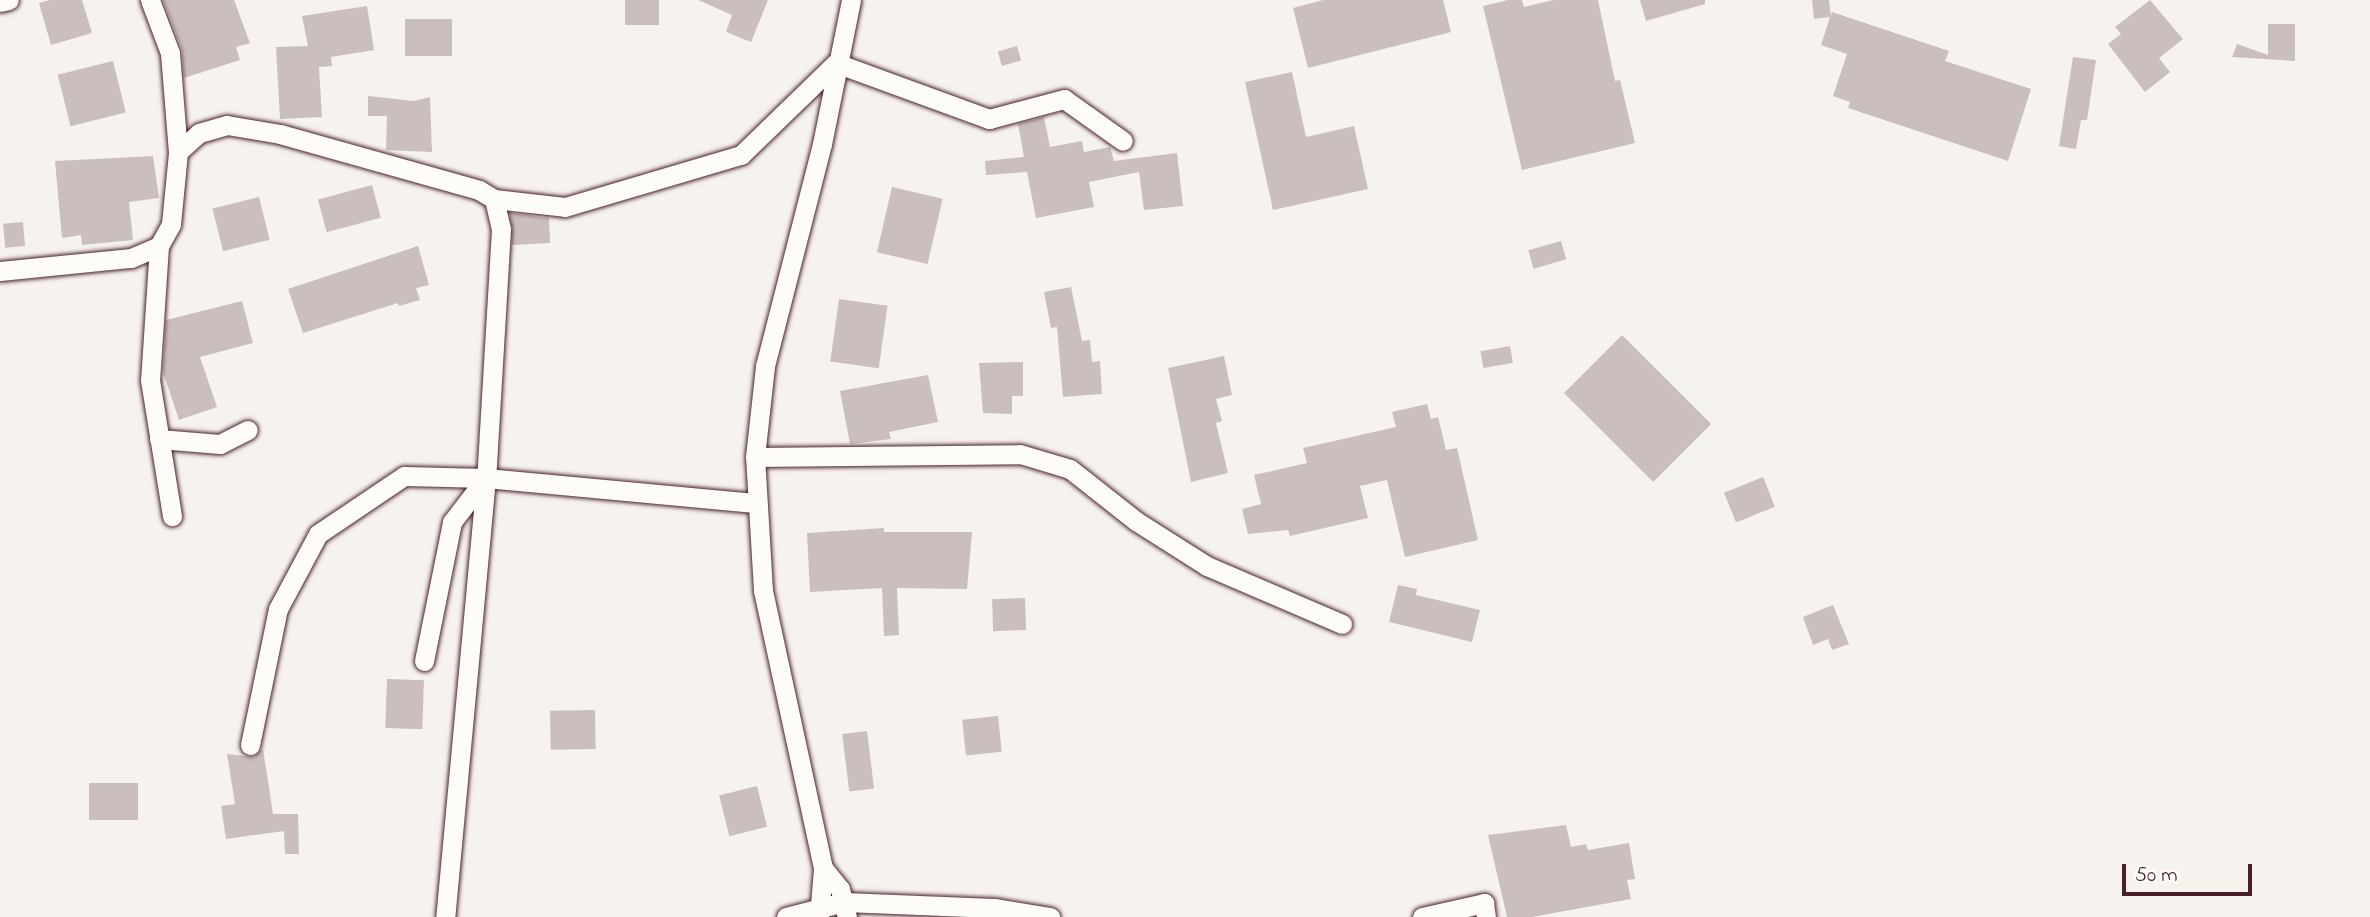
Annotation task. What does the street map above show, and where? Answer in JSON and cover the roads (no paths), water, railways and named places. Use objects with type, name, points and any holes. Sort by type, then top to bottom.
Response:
[{"type":"street","points":[[0,2],[9,0]]},
{"type":"street","points":[[149,0],[170,53],[178,152],[171,224],[159,246],[150,380],[172,516]]},
{"type":"street","points":[[846,909],[823,868],[769,632],[755,503],[755,457],[765,366],[822,144],[836,63],[851,0]]},
{"type":"street","points":[[178,152],[199,133],[227,125],[280,134],[479,191],[494,199],[565,207],[741,155],[836,63]]},
{"type":"street","points":[[836,63],[989,119],[1064,99],[1123,141]]},
{"type":"street","points":[[444,917],[486,478],[501,229],[494,199]]},
{"type":"street","points":[[0,271],[131,258],[159,246]]},
{"type":"street","points":[[159,439],[219,443],[248,430]]},
{"type":"street","points":[[755,457],[1020,454],[1070,468],[1136,521],[1207,566],[1342,624]]},
{"type":"street","points":[[250,745],[278,609],[318,534],[404,475],[486,478],[755,503]]},
{"type":"street","points":[[424,661],[452,522],[486,478]]},
{"type":"street","points":[[819,911],[823,868]]},
{"type":"street","points":[[1422,917],[1484,903],[1486,917]]},
{"type":"street","points":[[786,917],[846,909],[1050,917]]}]
